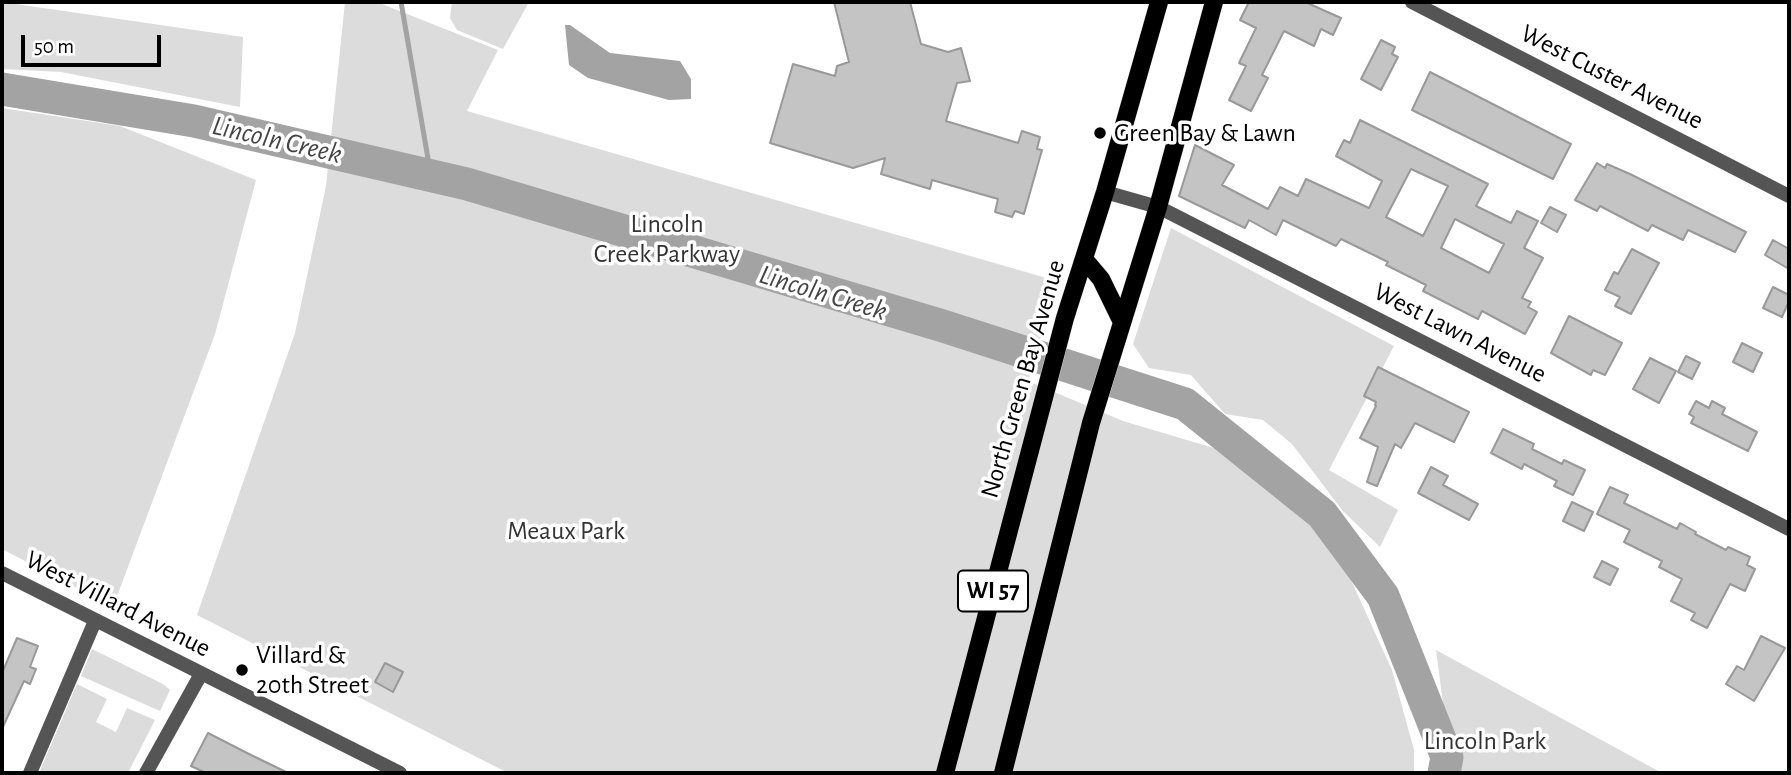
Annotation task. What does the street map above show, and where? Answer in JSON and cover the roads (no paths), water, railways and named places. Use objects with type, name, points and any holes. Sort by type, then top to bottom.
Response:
[{"type":"main road","name":"North Green Bay Avenue","points":[[945,773],[1065,317],[1105,192],[1159,2]]},
{"type":"main road","name":"WI 57","points":[[1003,773],[1091,423],[1158,207],[1214,2]]},
{"type":"main road","points":[[1084,260],[1101,279],[1119,327]]},
{"type":"street","name":"West Custer Avenue","points":[[1412,2],[1789,196]]},
{"type":"street","name":"West Lawn Avenue","points":[[1105,192],[1158,207],[1789,529]]},
{"type":"street","name":"West Villard Avenue","points":[[2,573],[400,773]]},
{"type":"street","points":[[30,773],[95,621]]},
{"type":"street","points":[[146,773],[201,674]]},
{"type":"waterway","points":[[401,2],[431,176]]},
{"type":"waterway","name":"Lincoln Creek","points":[[2,89],[194,121],[467,184],[943,326],[1185,404],[1322,514],[1383,596],[1447,757],[1444,773]]},
{"type":"place","name":"Green Bay & Lawn","points":[[1100,133]]},
{"type":"place","name":"Villard & 20th Street","points":[[242,670]]},
{"type":"park label","name":"Lincoln Creek Parkway","points":[[667,239]]},
{"type":"park label","name":"Meaux Park","points":[[566,531]]},
{"type":"park label","name":"Lincoln Park","points":[[1485,741]]}]
